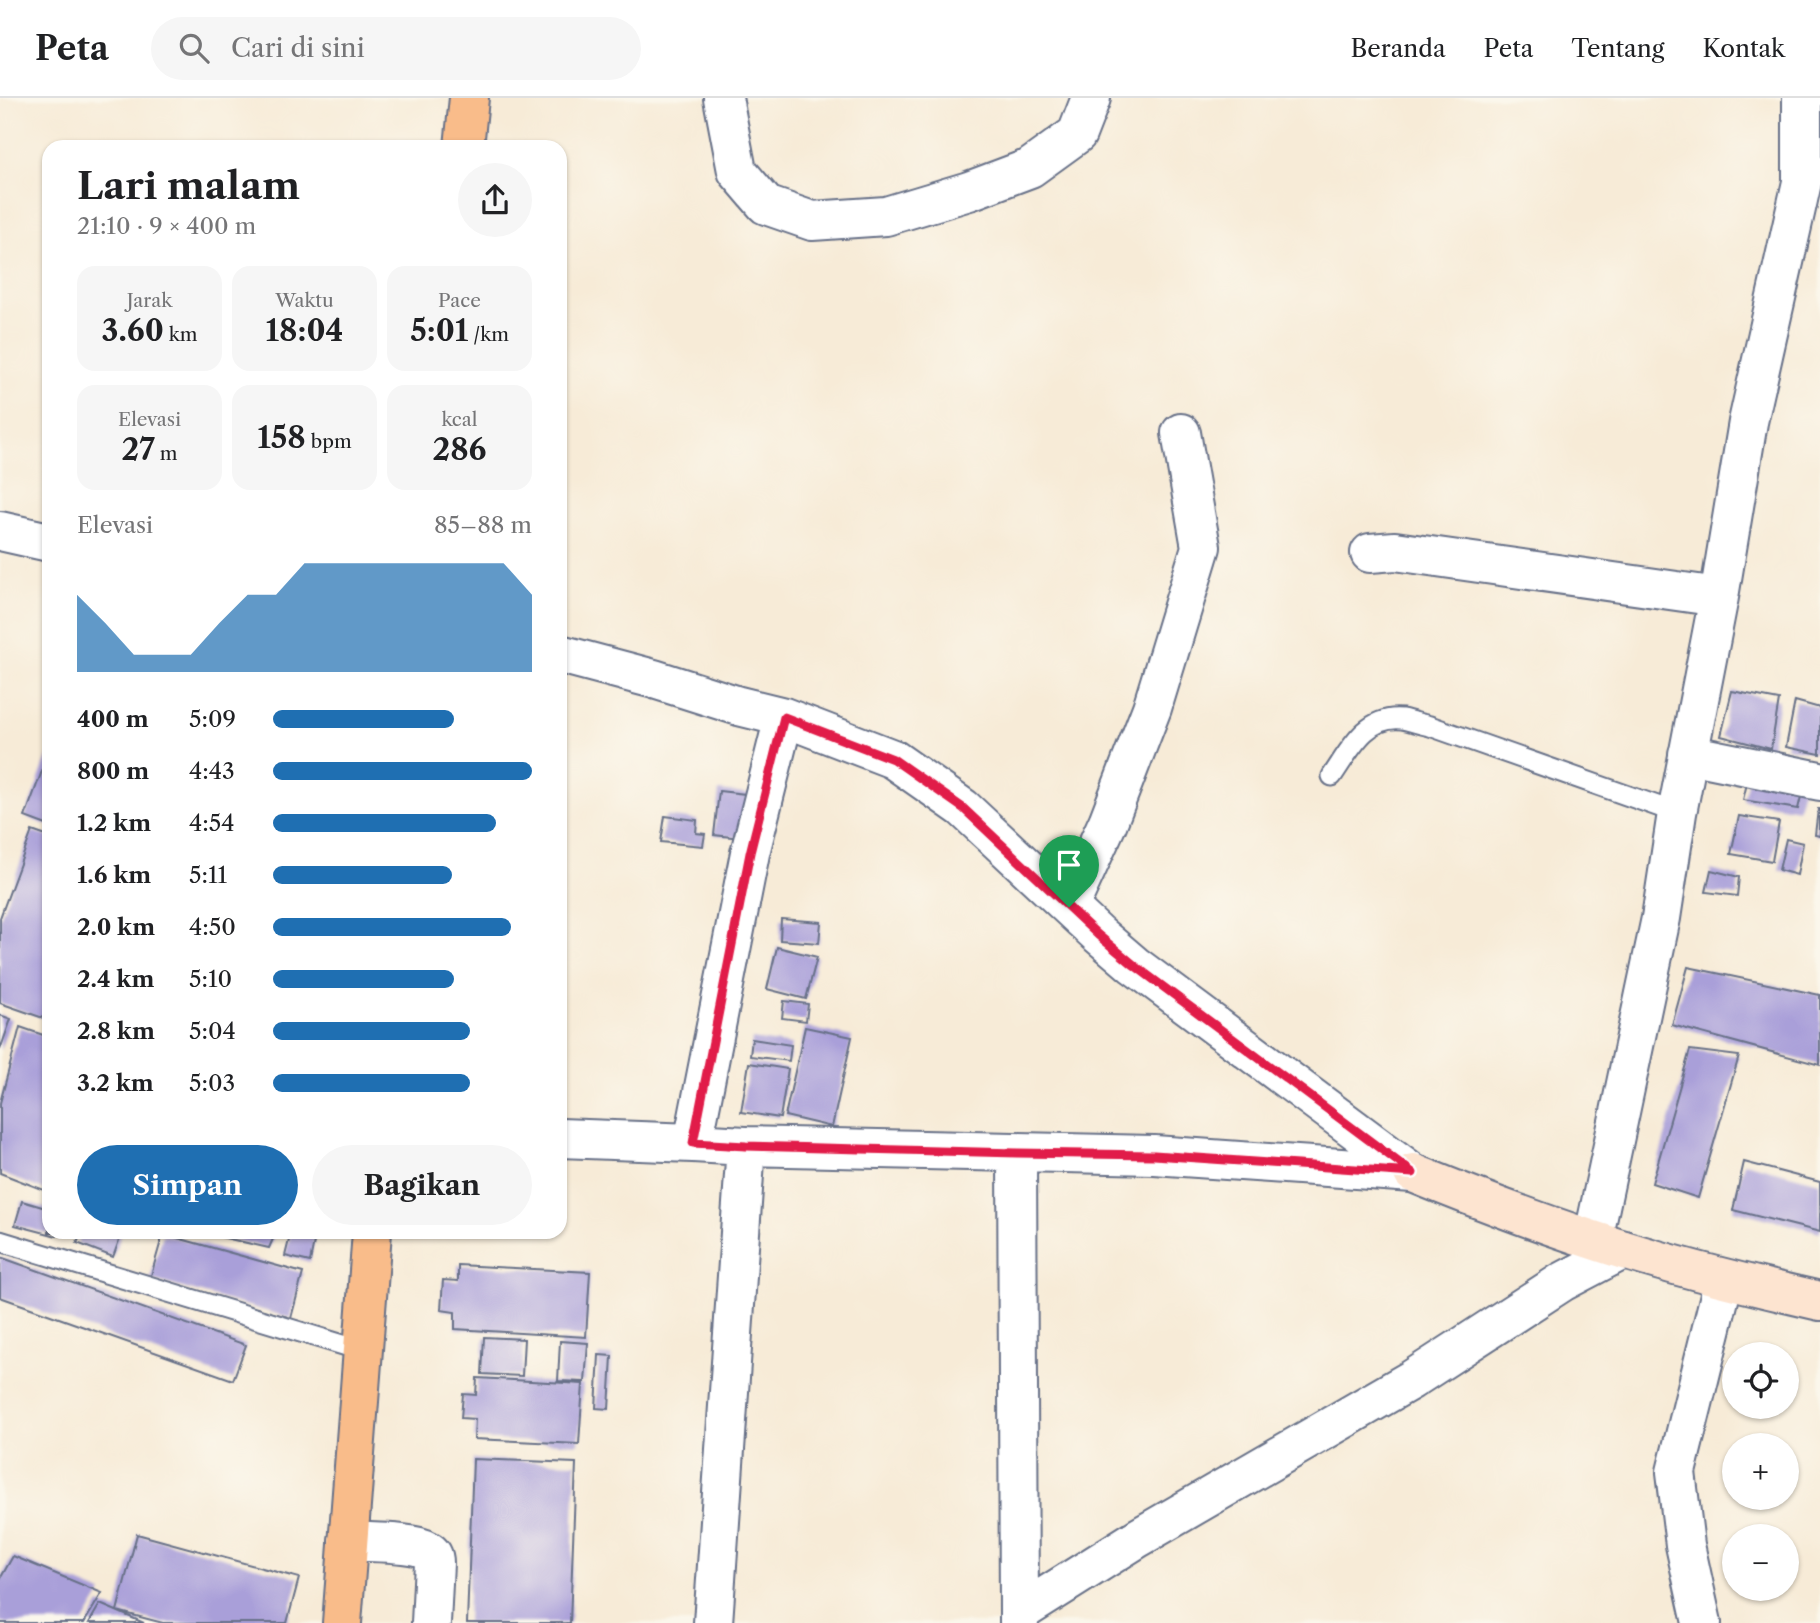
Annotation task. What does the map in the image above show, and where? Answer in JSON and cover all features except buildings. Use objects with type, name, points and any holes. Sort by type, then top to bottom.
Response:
[{"type":"main road","points":[[465,140],[469,98]]},
{"type":"main road","points":[[342,1623],[371,1239]]},
{"type":"street","points":[[723,98],[737,171],[766,205],[812,222],[886,216],[969,191],[1030,168],[1077,134],[1091,98]]},
{"type":"street","points":[[1019,1618],[1138,1538],[1411,1380],[1562,1282],[1608,1245],[1677,813],[1719,597],[1748,422],[1802,182],[1802,98]]},
{"type":"street","points":[[1069,907],[1108,822],[1152,708],[1201,547],[1181,433]]},
{"type":"street","points":[[0,531],[42,540]]},
{"type":"street","points":[[1370,553],[1395,551],[1719,597]]},
{"type":"street","points":[[567,655],[784,717],[893,759],[963,808],[1098,935],[1134,965],[1413,1173],[1491,1205],[1608,1245],[1724,1279],[1820,1301]]},
{"type":"street","points":[[693,1143],[750,853],[784,717]]},
{"type":"street","points":[[1688,754],[1820,781]]},
{"type":"street","points":[[567,1138],[746,1146],[1154,1155],[1413,1173]]},
{"type":"street","points":[[713,1623],[746,1146]]},
{"type":"street","points":[[1017,1153],[1019,1618]]},
{"type":"street","points":[[1702,1623],[1685,1545],[1676,1472],[1724,1279]]},
{"type":"street","points":[[348,1541],[411,1545],[429,1550],[435,1563],[431,1623]]},
{"type":"lane","points":[[1332,776],[1364,730],[1379,722],[1400,719],[1430,726],[1677,813]]},
{"type":"lane","points":[[0,1241],[363,1351]]},
{"type":"route","points":[[784,717],[893,759],[963,808],[1069,907],[1134,965],[1413,1173],[1154,1155],[693,1143],[750,853],[784,717]]}]
